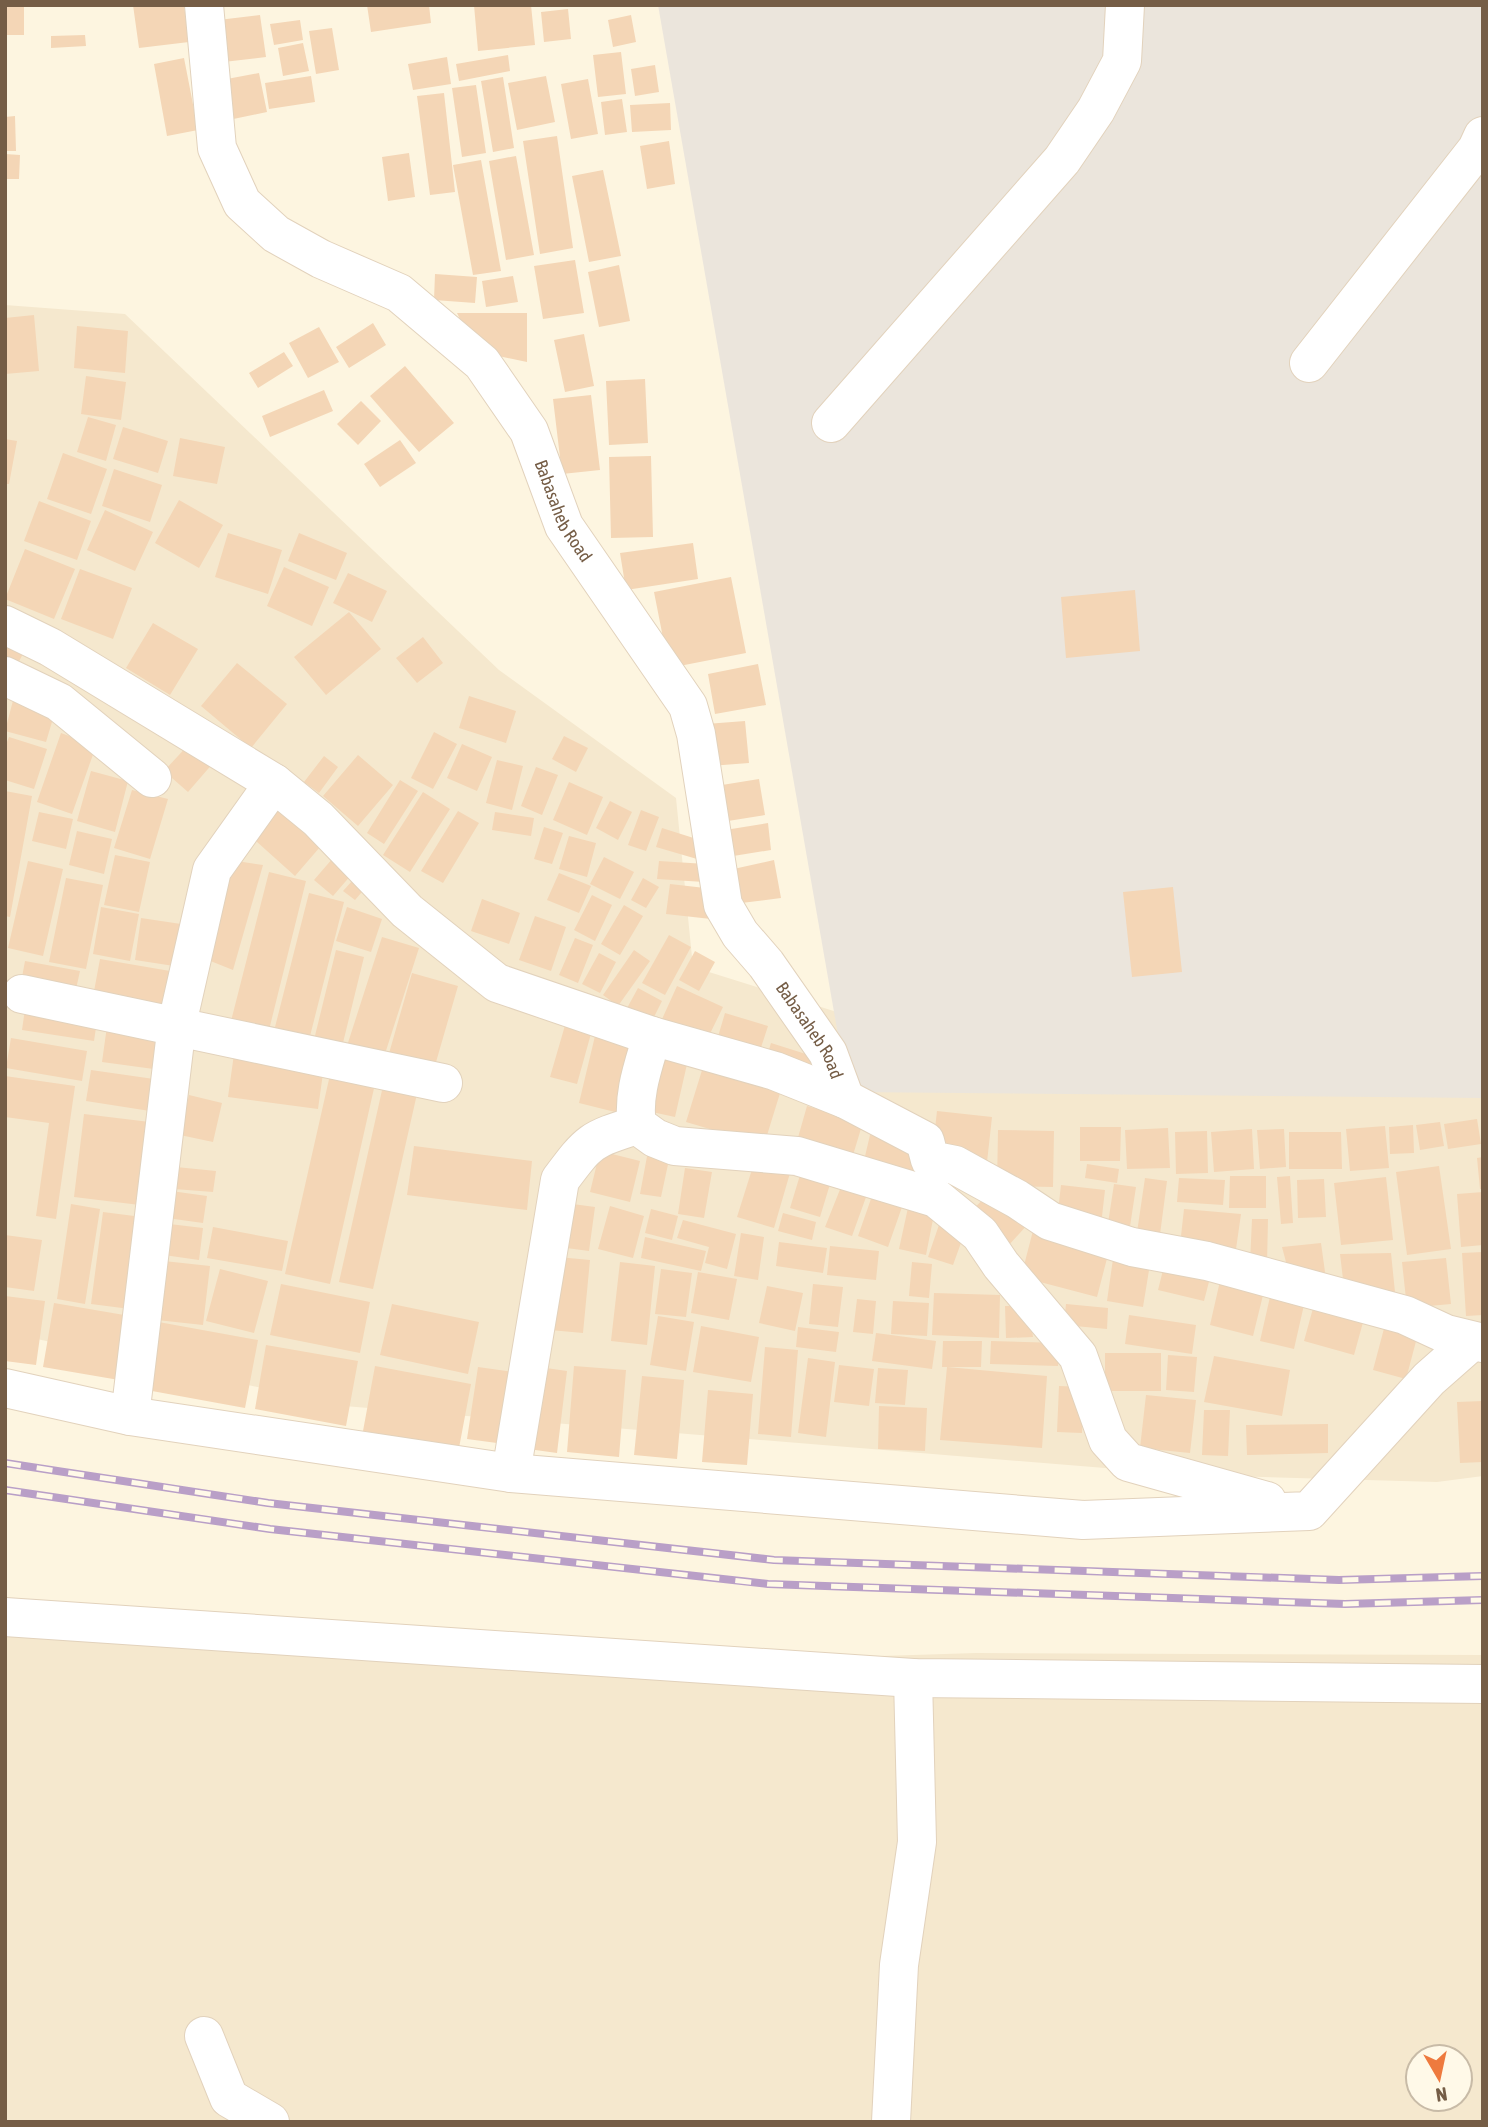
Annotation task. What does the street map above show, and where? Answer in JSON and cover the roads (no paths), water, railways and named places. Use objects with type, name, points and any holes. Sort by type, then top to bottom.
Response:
[{"type":"street","name":"Babasaheb Road","points":[[204,5],[216,146],[242,204],[275,234],[321,259],[399,293],[482,363],[529,430],[564,526],[688,706],[696,734],[723,905],[740,934],[766,964],[828,1053],[845,1099]]},
{"type":"street","points":[[831,423],[1062,160],[1096,110],[1122,61],[1125,5]]},
{"type":"street","points":[[1309,363],[1477,149],[1483,136]]},
{"type":"street","points":[[5,625],[50,647],[274,783],[318,819],[407,911],[497,983],[652,1036],[775,1071],[845,1099],[925,1141],[930,1160],[955,1164],[1017,1199],[1050,1222],[1132,1247],[1207,1261],[1405,1315],[1477,1343]]},
{"type":"street","points":[[5,676],[59,702],[152,778]]},
{"type":"street","points":[[130,1416],[177,1024],[212,870],[274,783]]},
{"type":"street","points":[[22,993],[443,1083]]},
{"type":"street","points":[[652,1036],[639,1082],[635,1110],[637,1125],[655,1138],[675,1146],[797,1156],[936,1198],[980,1234],[1001,1265],[1078,1356],[1108,1440],[1128,1462],[1157,1473],[1309,1511]]},
{"type":"street","points":[[511,1473],[559,1180],[587,1144],[637,1125]]},
{"type":"street","points":[[5,1388],[130,1416],[511,1473],[1083,1520],[1309,1511],[1429,1379],[1477,1343]]},
{"type":"street","points":[[5,1617],[913,1678],[1483,1684]]},
{"type":"street","points":[[891,2122],[899,1965],[916,1842],[913,1678]]},
{"type":"street","points":[[204,2036],[229,2098],[270,2122]]},
{"type":"railway","points":[[5,1463],[268,1503],[774,1560],[1339,1580],[1483,1576]]},
{"type":"railway","points":[[5,1490],[270,1529],[768,1584],[1345,1604],[1483,1600]]}]
